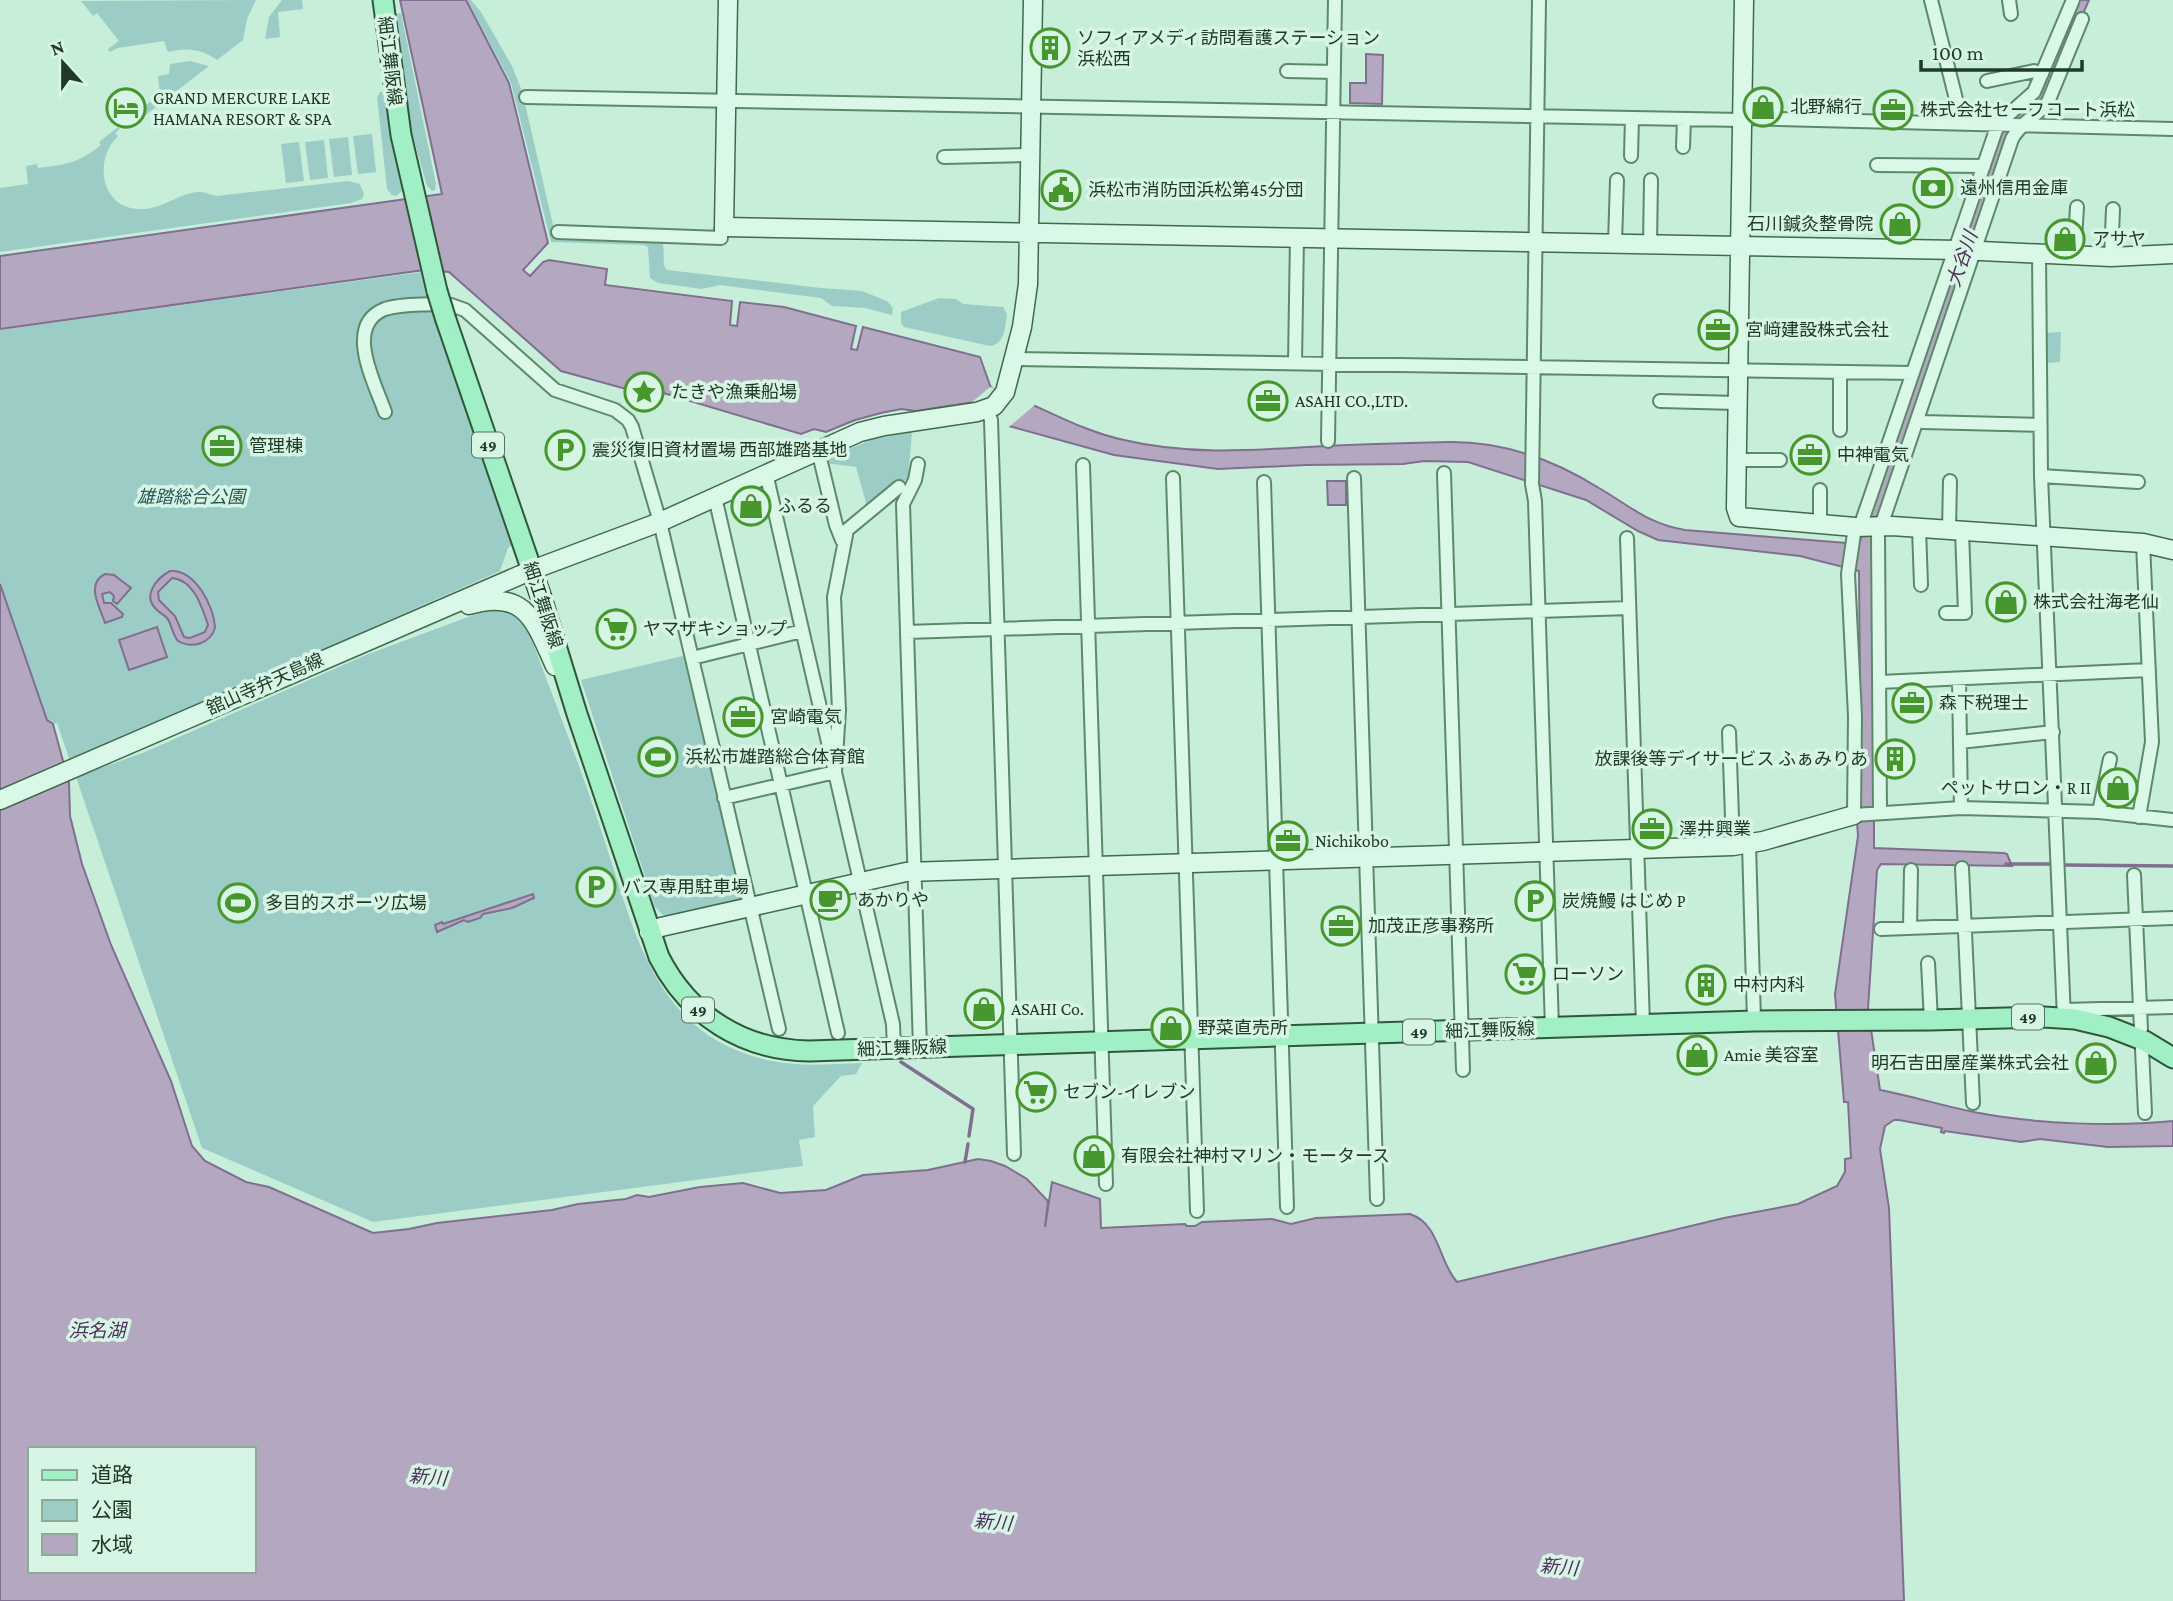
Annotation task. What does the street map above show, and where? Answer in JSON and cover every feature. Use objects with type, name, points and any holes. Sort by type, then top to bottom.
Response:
[{"type":"main road","name":"細江舞阪線","points":[[383,0],[395,103],[413,191],[441,299],[649,932],[664,967],[683,994],[706,1017],[734,1035],[787,1050],[920,1048],[1754,1021],[1931,1020],[2064,1014],[2143,1035],[2173,1058]]},
{"type":"street","points":[[558,232],[721,238],[721,230],[724,227],[728,0]]},
{"type":"street","points":[[1014,1154],[997,629],[984,414],[997,404],[1005,392],[1027,295],[1033,0]]},
{"type":"street","points":[[1328,441],[1335,0]]},
{"type":"street","points":[[1539,0],[1532,484],[1535,500],[1552,1028]]},
{"type":"street","points":[[1744,0],[1736,460],[1736,508],[1739,517],[1865,529],[1919,528],[2143,544],[2173,550]]},
{"type":"street","points":[[1931,0],[1960,122]]},
{"type":"street","points":[[2063,0],[2064,17]]},
{"type":"street","points":[[1856,814],[1855,716],[1848,571],[1917,420],[1965,250],[1984,166],[2001,124],[2031,97],[2073,0]]},
{"type":"street","points":[[1865,529],[1913,373],[2012,139],[2021,125],[2039,113],[2048,102],[2082,19]]},
{"type":"street","points":[[1287,71],[1334,72]]},
{"type":"street","points":[[1987,81],[2034,71],[2042,74]]},
{"type":"street","points":[[526,97],[1960,122],[2173,129]]},
{"type":"street","points":[[1631,156],[1632,118]]},
{"type":"street","points":[[1683,147],[1684,119]]},
{"type":"street","points":[[944,157],[1030,155]]},
{"type":"street","points":[[1877,165],[1984,166]]},
{"type":"street","points":[[1615,243],[1617,180]]},
{"type":"street","points":[[1650,244],[1651,180]]},
{"type":"street","points":[[2074,255],[2077,207]]},
{"type":"street","points":[[2111,257],[2113,209]]},
{"type":"street","points":[[724,227],[1965,250],[2111,257],[2173,254]]},
{"type":"street","points":[[1295,363],[1297,237]]},
{"type":"street","points":[[2039,253],[2041,476],[2064,1014],[2173,1007]]},
{"type":"street","points":[[385,412],[363,345],[367,324],[376,314],[389,308],[441,299],[465,310],[555,390],[615,410],[628,419],[660,522],[779,1029]]},
{"type":"street","points":[[1014,359],[1913,373]]},
{"type":"street","points":[[1840,372],[1840,430]]},
{"type":"street","points":[[1660,401],[1737,403]]},
{"type":"street","name":"舘山寺弁天島線","points":[[0,800],[531,570],[660,522],[818,450],[872,429],[984,414]]},
{"type":"street","points":[[1917,420],[2040,425]]},
{"type":"street","points":[[818,450],[836,525],[842,540],[845,540]]},
{"type":"street","points":[[1736,460],[1780,460]]},
{"type":"street","points":[[918,464],[915,480],[903,504],[920,1048]]},
{"type":"street","points":[[1083,465],[1106,1184]]},
{"type":"street","points":[[766,473],[893,1024],[894,1048]]},
{"type":"street","points":[[1444,473],[1463,1070]]},
{"type":"street","points":[[2041,476],[2138,481]]},
{"type":"street","points":[[1173,478],[1197,1211]]},
{"type":"street","points":[[1354,478],[1377,1199]]},
{"type":"street","points":[[1946,613],[1965,612],[1950,481]]},
{"type":"street","points":[[1264,482],[1287,1207]]},
{"type":"street","points":[[835,772],[839,710],[834,597],[847,530],[899,487]]},
{"type":"street","points":[[1820,490],[1820,524]]},
{"type":"street","points":[[715,497],[838,1033]]},
{"type":"street","points":[[1919,528],[1921,585]]},
{"type":"street","points":[[1865,529],[1878,535],[1878,813]]},
{"type":"street","points":[[1627,538],[1643,1025]]},
{"type":"street","points":[[2139,817],[2152,742],[2143,544]]},
{"type":"street","points":[[387,631],[482,601],[512,603],[526,611],[535,622],[577,714]]},
{"type":"street","points":[[907,632],[1629,608]]},
{"type":"street","points":[[692,658],[802,631]]},
{"type":"street","points":[[1879,682],[2149,670]]},
{"type":"street","points":[[1959,678],[1961,807]]},
{"type":"street","points":[[1729,732],[1741,845],[1754,1021]]},
{"type":"street","points":[[1960,742],[2053,732]]},
{"type":"street","points":[[2099,812],[2110,759]]},
{"type":"street","points":[[724,798],[835,772]]},
{"type":"street","points":[[649,932],[860,881],[915,872],[1741,845],[1856,814],[1961,807],[2099,812],[2173,820]]},
{"type":"street","points":[[1962,868],[1973,1103]]},
{"type":"street","points":[[1910,928],[1911,870]]},
{"type":"street","points":[[2134,875],[2145,1113]]},
{"type":"street","points":[[1881,929],[2173,918]]},
{"type":"street","points":[[1928,962],[1931,1020]]},
{"type":"green space","points":[[256,0],[247,19],[243,40],[217,60],[194,50],[168,52],[164,41],[118,48],[110,52],[108,49],[119,41],[97,13],[93,16],[81,1]]},
{"type":"green space","points":[[282,0],[302,0],[303,9],[278,12],[280,37],[265,39],[269,17]]},
{"type":"green space","points":[[467,0],[471,0],[481,12],[512,66],[522,91],[554,229],[661,240],[667,270],[862,291],[887,301],[893,308],[892,315],[865,308],[832,306],[821,298],[720,285],[702,289],[658,283],[650,278],[648,247],[644,245],[551,242],[511,83]]},
{"type":"green space","points":[[401,13],[436,184],[435,190],[432,191],[427,186],[412,133],[397,31],[396,14]]},
{"type":"green space","points":[[190,61],[209,66],[138,121],[135,117],[130,121],[128,119],[160,94],[158,76],[169,74],[170,64]]},
{"type":"green space","points":[[380,92],[387,96],[403,185],[402,191],[396,196],[387,189],[377,97]]},
{"type":"green space","points":[[118,127],[120,129],[115,133],[118,136],[105,157],[105,181],[116,201],[126,207],[147,209],[196,192],[217,196],[348,181],[360,184],[364,194],[362,199],[351,203],[0,252],[0,188],[28,184],[26,166],[37,164],[38,168],[57,165],[85,156],[101,145],[99,142]]},
{"type":"green space","points":[[372,134],[376,172],[358,174],[353,136]]},
{"type":"green space","points":[[348,137],[352,175],[334,177],[329,139]]},
{"type":"green space","points":[[324,140],[328,178],[310,180],[305,142]]},
{"type":"green space","points":[[299,142],[304,181],[286,183],[281,144]]},
{"type":"green space","name":"雄踏総合公園","points":[[422,272],[513,544],[508,548],[500,571],[70,761],[57,723],[53,724],[47,720],[0,584],[0,330]]},
{"type":"green space","points":[[939,298],[956,299],[963,304],[1003,307],[1007,314],[1005,329],[999,342],[990,346],[904,327],[901,323],[901,312]]},
{"type":"green space","points":[[2061,332],[2060,362],[2045,363],[2045,333]]},
{"type":"green space","points":[[912,432],[908,478],[868,510],[856,467],[825,463],[824,459],[874,439]]},
{"type":"green space","points":[[497,610],[518,619],[531,638],[639,942],[655,975],[675,1004],[700,1029],[732,1048],[772,1061],[805,1065],[862,1063],[856,1074],[841,1076],[813,1106],[815,1137],[799,1140],[803,1166],[373,1222],[202,1148],[76,777],[145,752],[366,655],[476,614]]},
{"type":"green space","name":"浜松市雄踏総合体育館","points":[[687,655],[744,898],[742,901],[667,919],[655,907],[581,680]]},
{"type":"water","points":[[400,0],[466,0],[509,83],[548,243],[523,270],[530,276],[543,262],[549,260],[607,269],[605,285],[732,301],[730,325],[737,326],[740,302],[784,307],[856,326],[851,349],[857,350],[863,327],[980,357],[991,388],[1090,430],[1124,440],[1199,450],[1452,442],[1491,445],[1547,461],[1582,478],[1640,514],[1672,527],[1859,544],[2001,128],[2029,104],[2078,0],[2089,0],[2048,95],[2019,122],[1874,536],[1874,848],[2004,853],[2012,866],[1881,864],[1877,870],[1868,1009],[1880,1090],[1967,1111],[2026,1120],[2101,1124],[2173,1121],[2173,1146],[2108,1147],[2040,1139],[2021,1142],[1945,1131],[1944,1133],[1941,1132],[1942,1128],[1899,1120],[1885,1126],[1880,1149],[1889,1208],[1904,1601],[0,1601],[0,584],[47,720],[53,724],[69,783],[70,816],[82,864],[111,945],[171,1081],[192,1146],[205,1161],[246,1182],[269,1187],[373,1233],[552,1210],[637,1195],[649,1197],[700,1187],[743,1183],[780,1193],[826,1190],[863,1175],[928,1170],[978,1159],[1005,1166],[1027,1179],[1048,1201],[1045,1227],[1052,1182],[1100,1199],[1101,1228],[1185,1224],[1195,1226],[1202,1222],[1272,1219],[1291,1224],[1316,1218],[1410,1214],[1420,1219],[1433,1234],[1457,1282],[1724,1218],[1798,1204],[1837,1186],[1845,1172],[1845,1159],[1851,1158],[1848,1102],[1844,1102],[1835,994],[1858,836],[1857,821],[1861,808],[1859,571],[1800,556],[1658,540],[1586,500],[1468,462],[1424,461],[1403,464],[1218,469],[1114,455],[1009,426],[974,402],[916,411],[901,409],[855,420],[826,432],[814,429],[801,434],[650,389],[637,392],[561,371],[449,272],[424,270],[0,329],[0,256],[442,194]]},
{"type":"water","points":[[1366,54],[1383,55],[1382,104],[1350,103],[1350,83],[1366,83]]},
{"type":"water","points":[[1327,481],[1346,481],[1346,505],[1328,505]]},
{"type":"water","points":[[170,571],[187,576],[202,590],[207,600],[215,628],[209,638],[200,644],[189,645],[178,641],[168,619],[152,605],[150,599],[153,588]],"holes":[[[172,578],[180,580],[196,596],[208,625],[205,632],[190,638],[184,637],[175,616],[159,600],[158,592]]]},
{"type":"water","points":[[105,574],[114,575],[131,588],[117,604],[110,592],[102,594],[104,603],[111,603],[123,614],[122,617],[105,623],[95,590],[99,578]]},
{"type":"water","points":[[157,627],[167,657],[129,670],[119,640]]},
{"type":"water","points":[[533,894],[534,898],[512,908],[483,914],[480,918],[468,922],[464,920],[437,932],[435,925],[442,922],[443,924]]},
{"type":"pier","points":[[990,387],[1037,403],[1009,427],[952,405],[971,403]]},
{"type":"waterway","points":[[2006,864],[2053,864]]},
{"type":"waterway","points":[[2063,865],[2173,866]]},
{"type":"waterway","points":[[901,1062],[973,1109],[969,1136]]},
{"type":"waterway","points":[[965,1162],[968,1144]]},
{"type":"place","name":"ソフィアメディ訪問看護ステーション 浜松西","points":[[1050,48]]},
{"type":"place","name":"北野綿行","points":[[1763,107]]},
{"type":"place","name":"GRAND MERCURE LAKE HAMANA RESORT & SPA","points":[[126,108]]},
{"type":"place","name":"株式会社セーフコート浜松","points":[[1893,110]]},
{"type":"place","name":"遠州信用金庫","points":[[1933,188]]},
{"type":"place","name":"浜松市消防団浜松第45分団","points":[[1061,190]]},
{"type":"place","name":"石川鍼灸整骨院","points":[[1900,224]]},
{"type":"place","name":"アサヤ","points":[[2065,239]]},
{"type":"place","name":"宮﨑建設株式会社","points":[[1718,330]]},
{"type":"place","name":"たきや漁乗船場","points":[[644,392]]},
{"type":"place","name":"ASAHI CO.,LTD.","points":[[1268,401]]},
{"type":"place","name":"管理棟","points":[[222,446]]},
{"type":"place","name":"震災復旧資材置場 西部雄踏基地","points":[[565,450]]},
{"type":"place","name":"中神電気","points":[[1810,455]]},
{"type":"place","name":"ふるる","points":[[751,506]]},
{"type":"place","name":"株式会社海老仙","points":[[2006,602]]},
{"type":"place","name":"ヤマザキショップ","points":[[616,629]]},
{"type":"place","name":"森下税理士","points":[[1912,703]]},
{"type":"place","name":"宮崎電気","points":[[743,717]]},
{"type":"place","name":"浜松市雄踏総合体育館","points":[[658,757]]},
{"type":"place","name":"放課後等デイサービス ふぁみりあ","points":[[1895,759]]},
{"type":"place","name":"ペットサロン・R II","points":[[2118,788]]},
{"type":"place","name":"澤井興業","points":[[1652,829]]},
{"type":"place","name":"Nichikobo","points":[[1288,841]]},
{"type":"place","name":"バス専用駐車場","points":[[596,887]]},
{"type":"place","name":"あかりや","points":[[830,900]]},
{"type":"place","name":"炭焼鰻 はじめ P","points":[[1535,901]]},
{"type":"place","name":"多目的スポーツ広場","points":[[238,903]]},
{"type":"place","name":"加茂正彦事務所","points":[[1341,926]]},
{"type":"place","name":"ローソン","points":[[1525,974]]},
{"type":"place","name":"中村内科","points":[[1706,985]]},
{"type":"place","name":"ASAHI Co.","points":[[984,1009]]},
{"type":"place","name":"野菜直売所","points":[[1171,1028]]},
{"type":"place","name":"Amie 美容室","points":[[1697,1055]]},
{"type":"place","name":"明石吉田屋産業株式会社","points":[[2096,1063]]},
{"type":"place","name":"セブン-イレブン","points":[[1036,1092]]},
{"type":"place","name":"有限会社神村マリン・モータース","points":[[1094,1156]]},
{"type":"water label","name":"大谷川","points":[[1962,259]]},
{"type":"water label","name":"浜名湖","points":[[97,1330]]},
{"type":"water label","name":"新川","points":[[428,1477]]},
{"type":"water label","name":"新川","points":[[993,1522]]},
{"type":"water label","name":"新川","points":[[1559,1567]]}]
